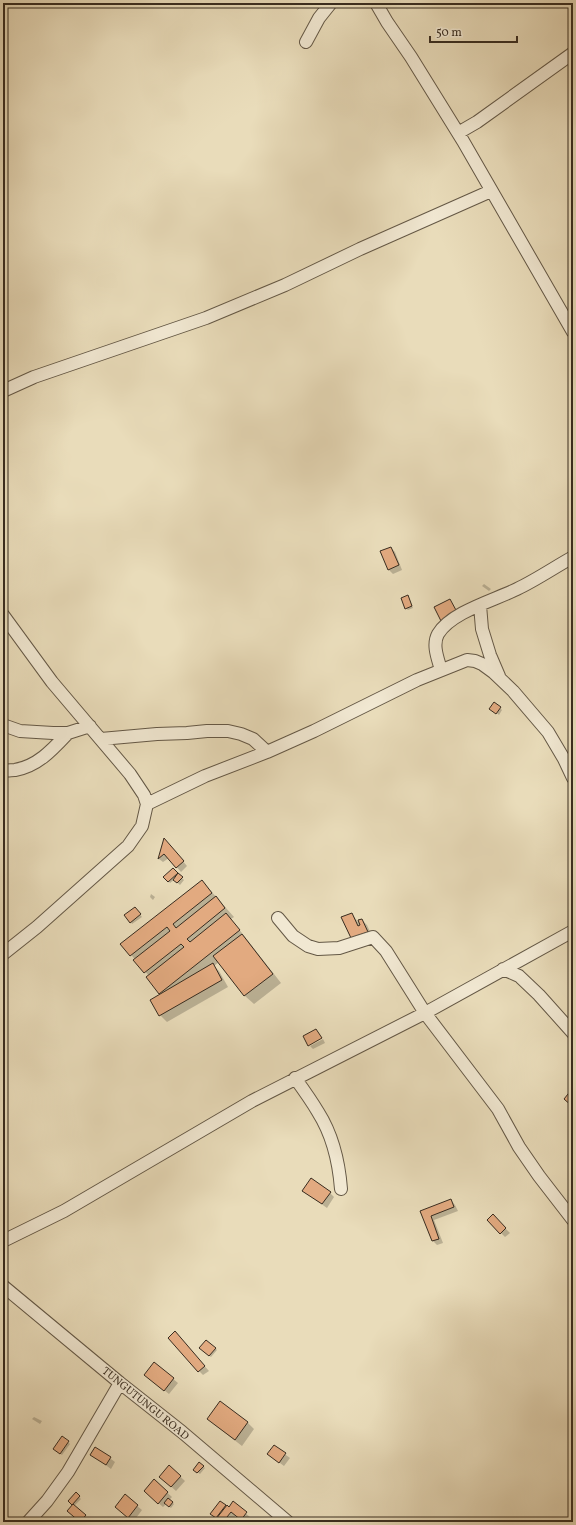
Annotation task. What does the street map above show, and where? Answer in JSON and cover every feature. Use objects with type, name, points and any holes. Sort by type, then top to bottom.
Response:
[{"type":"street","points":[[306,42],[319,18],[331,3]]},
{"type":"street","points":[[376,3],[458,133],[573,332]]},
{"type":"street","points":[[458,133],[477,122],[573,53]]},
{"type":"street","points":[[3,391],[34,377],[206,318],[285,286],[360,249],[491,191]]},
{"type":"street","points":[[441,670],[436,645],[438,634],[452,621],[480,605],[517,589],[573,556]]},
{"type":"street","points":[[480,605],[482,629],[490,655],[500,678]]},
{"type":"street","points":[[3,615],[52,682],[130,774],[144,795],[147,804],[142,826],[128,846],[3,954]]},
{"type":"street","points":[[147,804],[205,776],[267,752],[314,731],[418,680],[467,660],[482,664],[500,678],[548,732],[573,778]]},
{"type":"street","points":[[3,725],[20,731],[68,733],[90,726]]},
{"type":"street","points":[[101,739],[151,734],[207,731],[228,732],[241,734],[253,739],[267,752]]},
{"type":"street","points":[[3,770],[6,771],[22,768],[39,761],[55,748],[68,733]]},
{"type":"street","points":[[278,918],[293,936],[308,946],[318,949],[339,948],[373,937],[378,941],[425,1013],[498,1109],[519,1147],[573,1220]]},
{"type":"street","points":[[3,1241],[64,1211],[194,1134],[295,1078],[425,1013],[573,931]]},
{"type":"street","points":[[503,969],[519,976],[539,995],[573,1032]]},
{"type":"street","points":[[295,1078],[319,1112],[328,1132],[340,1170],[341,1189]]},
{"type":"street","name":"TUNGUTUNGU ROAD","points":[[3,1286],[120,1383],[182,1432],[288,1522]]},
{"type":"street","points":[[28,1522],[47,1502],[68,1472],[120,1383]]},
{"type":"building","points":[[391,547],[399,565],[388,570],[380,551]]},
{"type":"building","points":[[408,595],[412,606],[405,609],[401,598]]},
{"type":"building","points":[[450,599],[457,612],[441,621],[434,607]]},
{"type":"building","points":[[494,702],[501,707],[496,714],[489,709]]},
{"type":"building","points":[[164,838],[184,861],[176,868],[164,854],[158,859]]},
{"type":"building","points":[[173,868],[178,873],[168,882],[163,877]]},
{"type":"building","points":[[178,873],[183,877],[177,883],[173,880]]},
{"type":"building","points":[[202,880],[212,893],[173,924],[176,928],[216,896],[225,908],[187,939],[190,942],[226,913],[240,930],[159,994],[146,977],[184,947],[181,944],[144,973],[133,960],[170,931],[167,927],[130,956],[120,944]]},
{"type":"building","points":[[135,907],[141,914],[130,923],[124,915]]},
{"type":"building","points":[[352,913],[358,926],[360,925],[358,920],[362,919],[368,932],[351,938],[341,917]]},
{"type":"building","points":[[242,934],[273,974],[244,996],[213,956]]},
{"type":"building","points":[[213,963],[222,980],[159,1016],[150,1000]]},
{"type":"building","points":[[316,1029],[322,1038],[308,1046],[303,1036]]},
{"type":"building","points":[[572,1089],[573,1091],[573,1107],[564,1099]]},
{"type":"building","points":[[311,1178],[331,1192],[322,1204],[302,1191]]},
{"type":"building","points":[[451,1199],[454,1207],[431,1216],[439,1239],[432,1241],[420,1211]]},
{"type":"building","points":[[493,1214],[506,1228],[500,1234],[487,1220]]},
{"type":"building","points":[[175,1331],[205,1366],[198,1372],[168,1338]]},
{"type":"building","points":[[206,1340],[216,1348],[209,1356],[199,1348]]},
{"type":"building","points":[[154,1362],[174,1378],[164,1391],[144,1375]]},
{"type":"building","points":[[220,1401],[248,1422],[235,1440],[207,1419]]},
{"type":"building","points":[[62,1436],[69,1441],[60,1454],[53,1449]]},
{"type":"building","points":[[274,1445],[286,1453],[279,1463],[267,1454]]},
{"type":"building","points":[[95,1447],[111,1457],[106,1465],[90,1455]]},
{"type":"building","points":[[199,1462],[204,1466],[197,1473],[193,1470]]},
{"type":"building","points":[[169,1465],[181,1476],[171,1487],[159,1477]]},
{"type":"building","points":[[154,1479],[168,1492],[158,1504],[144,1491]]},
{"type":"building","points":[[76,1492],[80,1496],[72,1505],[68,1501]]},
{"type":"building","points":[[125,1494],[138,1505],[128,1518],[115,1507]]},
{"type":"building","points":[[168,1498],[173,1502],[169,1507],[164,1503]]},
{"type":"building","points":[[220,1501],[226,1505],[216,1518],[210,1514]]},
{"type":"building","points":[[233,1501],[247,1512],[241,1520],[231,1512],[223,1522],[216,1519],[227,1505],[229,1507]]},
{"type":"building","points":[[73,1504],[86,1515],[80,1522],[67,1511]]}]
